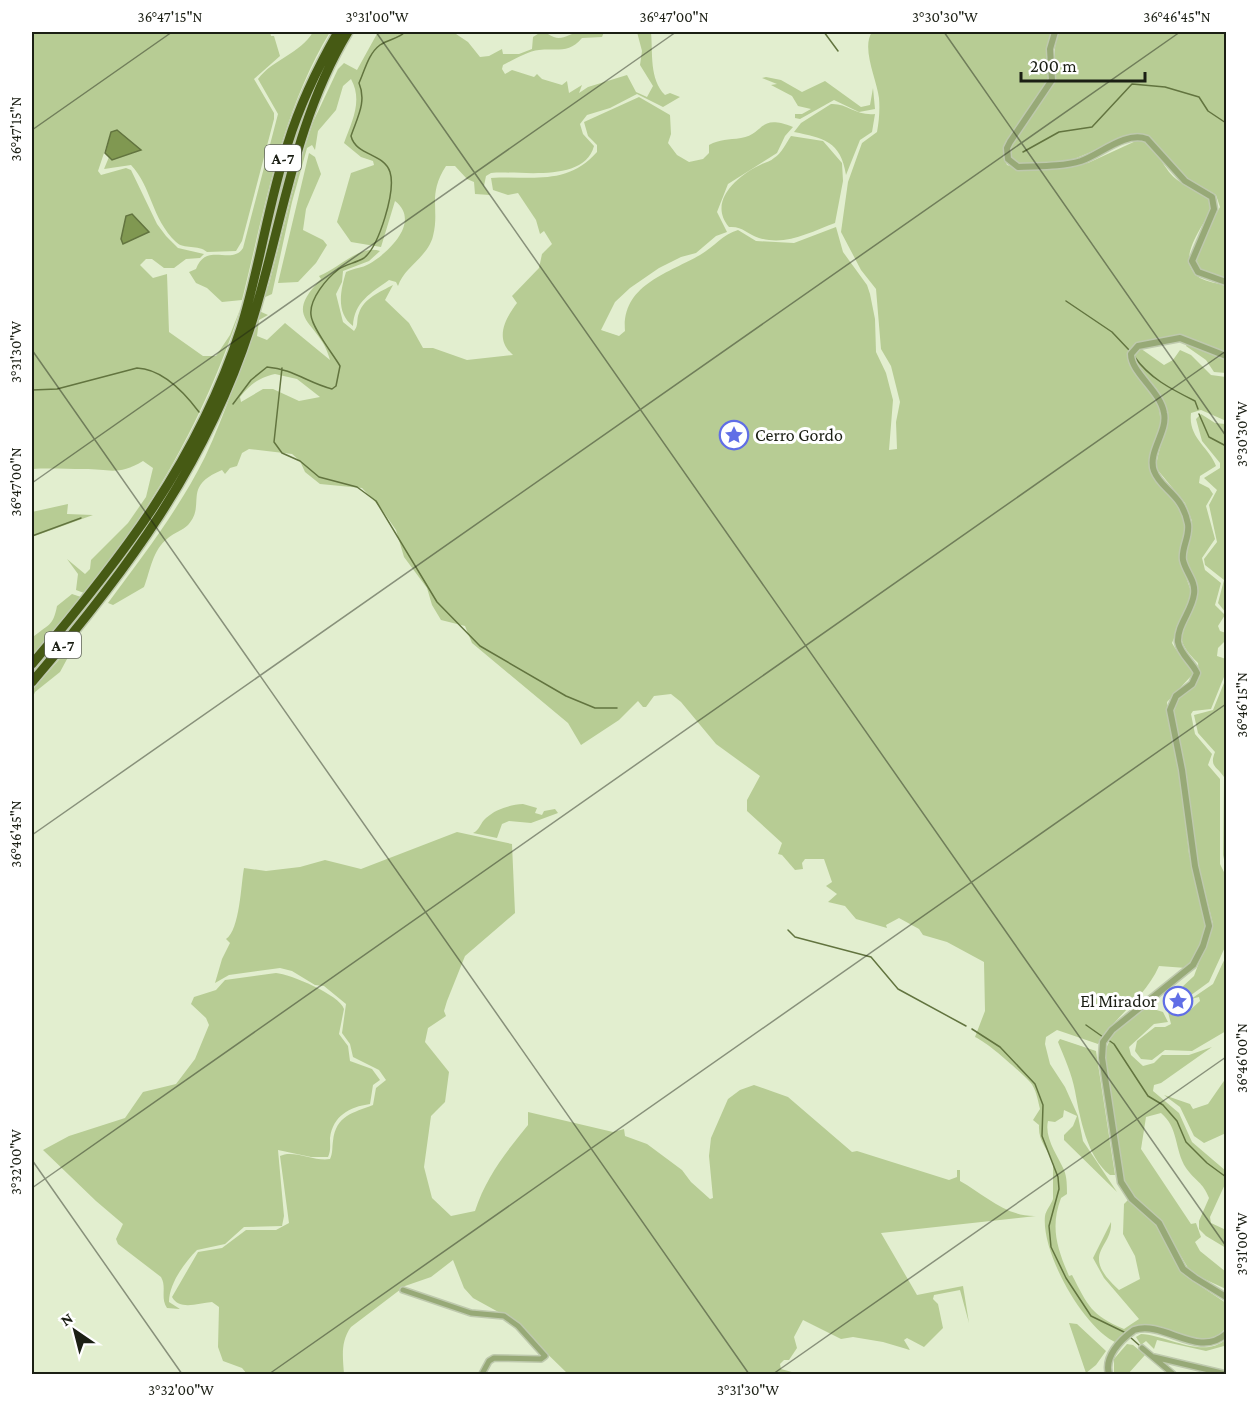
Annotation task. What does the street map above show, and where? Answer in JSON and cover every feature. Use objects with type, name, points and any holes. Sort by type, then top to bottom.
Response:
[{"type":"highway","name":"A-7","points":[[32,682],[94,608],[144,542],[172,498],[239,359],[288,142],[303,102],[338,32]]},
{"type":"highway","name":"A-7","points":[[255,292],[298,144],[348,32]]},
{"type":"highway","points":[[337,55],[353,32]]},
{"type":"highway","name":"A-7","points":[[32,664],[137,535],[208,421]]},
{"type":"street","points":[[1055,32],[1050,49],[1052,80],[1010,142],[1007,148],[1008,159],[1018,167],[1069,164],[1092,156],[1129,138],[1147,139],[1185,181],[1212,197],[1214,209],[1195,248],[1192,261],[1198,272],[1227,282]]},
{"type":"street","points":[[1227,356],[1180,339],[1138,346],[1131,354],[1134,366],[1157,394],[1164,412],[1164,426],[1153,458],[1154,470],[1178,498],[1188,522],[1188,536],[1183,558],[1195,592],[1178,640],[1182,652],[1197,673],[1192,684],[1176,696],[1170,710],[1182,770],[1195,866],[1209,926],[1203,946],[1193,965],[1112,1030],[1102,1050],[1121,1182],[1132,1199],[1159,1223],[1184,1269],[1227,1297]]},
{"type":"street","points":[[403,1290],[471,1313],[504,1316],[518,1326],[545,1356],[541,1359],[494,1358],[482,1374]]},
{"type":"street","points":[[1109,1374],[1107,1367],[1111,1355],[1134,1330],[1148,1329],[1204,1343],[1219,1340],[1227,1334]]},
{"type":"street","points":[[1143,1348],[1173,1374]]},
{"type":"street","points":[[1154,1357],[1227,1374]]},
{"type":"street","points":[[1217,1372],[1227,1369]]},
{"type":"shaded area","points":[[582,31],[604,32],[602,37],[582,38],[567,48],[530,52],[503,65],[502,69],[505,74],[512,70],[534,77],[537,74],[542,79],[562,85],[567,81],[569,93],[582,85],[579,93],[588,87],[627,75],[636,92],[647,97],[653,86],[640,65],[642,51],[637,32],[651,32],[656,81],[665,95],[670,93],[680,97],[663,107],[637,94],[610,108],[587,115],[580,124],[583,134],[594,146],[588,158],[577,166],[549,173],[491,173],[486,176],[484,186],[490,195],[475,194],[474,182],[467,179],[455,166],[446,166],[437,185],[435,226],[426,250],[405,273],[398,286],[396,282],[389,280],[360,304],[353,326],[347,321],[342,308],[341,293],[346,272],[369,264],[386,252],[400,236],[405,218],[402,209],[395,201],[381,247],[351,242],[337,222],[351,173],[374,165],[373,161],[361,157],[344,143],[356,103],[351,79],[343,86],[336,110],[318,131],[315,150],[312,145],[307,148],[292,202],[272,294],[263,298],[269,284],[302,155],[313,122],[338,69],[344,63],[357,70],[378,32],[453,32],[468,42],[480,57],[489,56],[502,49],[503,54],[519,54],[532,49],[533,37],[541,32],[548,32],[553,37],[560,38]]},
{"type":"shaded area","points":[[32,32],[270,32],[271,36],[274,36],[280,56],[254,79],[274,113],[274,119],[242,241],[236,251],[207,252],[176,242],[161,223],[143,183],[131,165],[104,169],[109,157],[113,160],[111,132],[98,171],[101,175],[126,168],[131,170],[157,224],[166,236],[178,248],[204,254],[200,258],[186,259],[174,268],[164,268],[152,259],[146,259],[140,265],[153,278],[167,274],[169,332],[203,356],[216,356],[230,335],[241,307],[212,384],[176,457],[156,493],[133,527],[84,593],[76,590],[78,574],[67,559],[85,574],[90,569],[91,560],[128,523],[146,497],[153,468],[143,461],[127,469],[113,471],[32,469]]},
{"type":"shaded area","points":[[313,32],[330,32],[313,63],[287,128],[267,196],[242,300],[222,302],[207,288],[196,283],[189,272],[196,269],[206,256],[232,255],[243,248],[278,114],[258,79],[271,66],[301,46]]},
{"type":"shaded area","points":[[872,32],[1051,32],[1046,50],[1050,80],[1004,147],[1003,156],[1007,165],[1023,170],[1088,163],[1138,140],[1145,142],[1155,151],[1176,179],[1207,197],[1212,207],[1193,243],[1189,262],[1192,271],[1200,278],[1226,286],[1226,353],[1177,335],[1136,345],[1128,353],[1128,361],[1159,403],[1161,430],[1150,465],[1155,480],[1178,503],[1186,527],[1181,563],[1192,594],[1172,643],[1193,674],[1167,702],[1181,782],[1189,854],[1206,918],[1204,931],[1197,951],[1186,968],[1159,966],[1146,988],[1098,1044],[1057,1030],[1046,1037],[1045,1044],[1050,1064],[1065,1087],[1078,1116],[1083,1141],[1117,1192],[1064,1140],[1064,1135],[1073,1126],[1077,1116],[1064,1110],[1063,1117],[1055,1122],[1048,1121],[1048,1134],[1052,1147],[1066,1179],[1067,1194],[1061,1198],[1058,1209],[1056,1237],[1069,1276],[1072,1275],[1082,1295],[1104,1319],[1124,1329],[1139,1319],[1104,1278],[1093,1258],[1111,1222],[1110,1231],[1100,1252],[1101,1267],[1107,1278],[1119,1290],[1140,1279],[1135,1256],[1123,1234],[1124,1204],[1129,1199],[1158,1226],[1179,1269],[1226,1303],[1226,1328],[1215,1339],[1204,1340],[1139,1326],[1117,1343],[1104,1335],[1091,1322],[1067,1288],[1057,1269],[1046,1232],[1045,1216],[1053,1199],[1053,1163],[1042,1141],[1039,1125],[1033,1120],[1040,1109],[1035,1091],[1030,1082],[1011,1064],[975,1037],[985,1011],[984,962],[947,942],[923,935],[919,929],[899,918],[886,925],[887,928],[856,919],[845,906],[828,902],[837,894],[826,886],[832,882],[824,859],[805,859],[802,863],[803,869],[795,870],[782,855],[778,854],[782,843],[747,811],[747,800],[760,776],[716,744],[681,702],[671,694],[654,696],[646,707],[638,701],[619,720],[581,745],[568,723],[472,643],[465,626],[441,620],[432,605],[427,588],[404,557],[396,530],[380,507],[362,488],[320,484],[305,472],[300,461],[292,454],[249,449],[242,453],[237,466],[230,468],[225,474],[222,470],[202,483],[198,489],[193,517],[188,525],[168,538],[158,549],[144,587],[113,605],[108,603],[172,514],[205,457],[228,403],[259,311],[268,315],[259,320],[257,336],[267,340],[285,323],[330,360],[319,336],[303,313],[309,293],[321,279],[319,276],[357,254],[372,250],[380,251],[369,261],[343,271],[342,282],[336,294],[343,322],[354,331],[359,313],[365,303],[393,285],[385,300],[409,323],[423,348],[433,348],[467,360],[513,355],[507,349],[503,336],[505,322],[517,303],[512,296],[539,268],[542,254],[552,244],[544,231],[540,234],[536,220],[518,193],[508,195],[493,190],[491,178],[547,177],[573,170],[597,152],[597,145],[588,136],[584,122],[639,97],[670,115],[671,134],[668,143],[677,155],[689,162],[703,159],[709,153],[709,145],[749,136],[767,123],[782,123],[793,127],[785,136],[777,153],[728,184],[717,212],[727,232],[716,236],[696,253],[681,257],[659,268],[630,288],[615,302],[601,330],[619,336],[625,331],[626,315],[639,291],[649,282],[700,255],[733,232],[738,230],[756,241],[794,243],[836,227],[843,252],[867,285],[870,294],[875,319],[876,352],[886,373],[893,400],[889,450],[897,449],[896,422],[900,402],[891,366],[881,349],[876,289],[861,270],[841,232],[848,182],[862,143],[877,132],[878,128],[879,98],[869,55],[869,39]],"holes":[[[275,374],[297,379],[320,397],[299,401],[273,389],[263,389],[241,402],[240,397],[244,392],[264,377]]]},
{"type":"shaded area","points":[[1059,32],[1226,32],[1226,279],[1200,270],[1195,263],[1201,242],[1220,207],[1216,195],[1186,178],[1157,145],[1144,136],[1136,133],[1067,162],[1020,164],[1014,161],[1009,153],[1016,137],[1054,81],[1055,44]]},
{"type":"shaded area","points":[[762,78],[781,80],[802,92],[825,81],[861,107],[870,105],[873,88],[875,109],[859,112],[834,100],[800,119],[795,118],[795,114],[802,114],[811,109],[798,106],[792,96],[771,85],[777,84]]},
{"type":"shaded area","points":[[831,104],[842,105],[862,113],[875,114],[872,132],[860,140],[846,175],[840,155],[829,143],[814,136],[794,132],[801,123]]},
{"type":"shaded area","points":[[117,130],[141,150],[112,160],[105,153],[111,132]]},
{"type":"shaded area","points":[[791,136],[823,141],[842,163],[843,181],[835,223],[798,237],[779,240],[759,238],[741,229],[729,227],[723,217],[722,208],[723,199],[728,190],[744,175],[777,156]]},
{"type":"shaded area","points":[[309,153],[315,157],[321,174],[306,209],[303,230],[323,240],[327,245],[316,263],[298,282],[278,283]]},
{"type":"shaded area","points":[[132,214],[149,232],[123,244],[121,239],[126,216]]},
{"type":"shaded area","points":[[1187,344],[1226,358],[1226,373],[1214,372],[1206,360],[1186,346]]},
{"type":"shaded area","points":[[1140,348],[1164,365],[1173,360],[1180,350],[1191,355],[1211,375],[1226,377],[1224,420],[1201,410],[1191,413],[1191,422],[1196,436],[1216,466],[1200,476],[1199,483],[1209,488],[1213,494],[1206,506],[1215,539],[1202,558],[1205,570],[1221,583],[1215,605],[1225,615],[1218,626],[1220,631],[1226,633],[1226,640],[1218,648],[1217,656],[1226,659],[1226,672],[1211,709],[1193,711],[1191,714],[1195,734],[1212,754],[1208,765],[1220,779],[1220,864],[1226,876],[1226,945],[1209,982],[1187,998],[1186,991],[1181,988],[1194,976],[1213,924],[1196,856],[1173,711],[1181,697],[1197,680],[1198,663],[1188,652],[1181,635],[1198,591],[1186,560],[1192,521],[1185,503],[1156,468],[1166,427],[1166,409],[1156,388],[1132,359],[1134,351]]},
{"type":"shaded area","points":[[1201,414],[1215,423],[1225,424],[1226,421],[1226,613],[1218,603],[1224,580],[1205,565],[1204,559],[1217,542],[1209,505],[1217,490],[1204,478],[1220,468],[1220,463],[1202,441],[1196,419]]},
{"type":"shaded area","points":[[68,504],[67,514],[93,515],[32,537],[32,512]]},
{"type":"shaded area","points":[[72,594],[81,597],[32,656],[32,638],[49,625],[54,618],[57,606]]},
{"type":"shaded area","points":[[79,637],[60,672],[35,692],[32,699],[34,688]]},
{"type":"shaded area","points":[[1226,678],[1226,868],[1223,855],[1224,777],[1213,764],[1215,752],[1198,733],[1194,715],[1213,710]]},
{"type":"shaded area","points":[[523,804],[537,808],[535,813],[542,815],[544,811],[555,809],[558,813],[531,823],[509,821],[502,824],[497,838],[473,833],[494,812],[508,806]]},
{"type":"shaded area","points":[[457,832],[512,844],[515,913],[465,956],[447,1001],[444,1011],[446,1016],[428,1028],[425,1042],[449,1072],[445,1102],[431,1116],[424,1167],[432,1198],[451,1216],[475,1211],[491,1176],[504,1155],[528,1125],[528,1112],[613,1132],[624,1129],[625,1136],[647,1144],[682,1170],[691,1182],[710,1199],[713,1198],[709,1156],[711,1138],[728,1099],[740,1090],[754,1085],[788,1097],[852,1152],[857,1151],[949,1180],[957,1177],[957,1170],[960,1170],[960,1181],[996,1204],[1015,1213],[1036,1216],[881,1233],[917,1295],[963,1286],[969,1323],[960,1290],[934,1295],[933,1299],[938,1304],[943,1328],[924,1347],[907,1338],[904,1340],[910,1350],[853,1337],[841,1339],[803,1320],[794,1337],[797,1348],[789,1360],[784,1360],[780,1364],[781,1369],[799,1374],[568,1374],[529,1336],[502,1314],[473,1298],[464,1288],[453,1260],[431,1277],[405,1286],[351,1327],[344,1344],[344,1374],[247,1374],[242,1368],[223,1361],[218,1347],[219,1307],[212,1302],[184,1305],[172,1297],[198,1252],[222,1248],[246,1230],[276,1230],[289,1223],[280,1156],[291,1154],[330,1159],[335,1132],[342,1120],[352,1113],[373,1105],[376,1088],[386,1080],[379,1070],[353,1057],[350,1044],[342,1033],[346,1004],[324,986],[315,985],[292,971],[280,968],[229,975],[215,983],[222,959],[230,943],[226,939],[231,934],[237,917],[244,868],[266,871],[300,867],[325,860],[361,869]]},
{"type":"shaded area","points":[[1226,956],[1226,1031],[1192,1051],[1165,1050],[1152,1060],[1141,1059],[1135,1051],[1137,1041],[1155,1027],[1165,1027],[1171,1024],[1168,1012],[1188,1003],[1186,1008],[1189,1011],[1200,1001],[1199,997],[1191,999],[1213,984]]},
{"type":"shaded area","points":[[276,973],[314,986],[341,1003],[344,1009],[339,1034],[348,1046],[350,1061],[372,1069],[380,1080],[373,1085],[370,1104],[355,1107],[338,1118],[332,1130],[328,1157],[311,1157],[278,1150],[284,1216],[282,1226],[244,1227],[225,1244],[197,1250],[182,1267],[174,1281],[169,1302],[180,1309],[167,1308],[161,1277],[118,1244],[116,1239],[123,1224],[43,1150],[69,1136],[125,1118],[143,1092],[176,1084],[195,1059],[209,1025],[206,1018],[191,1004],[194,997],[216,990],[225,980]]},
{"type":"shaded area","points":[[1147,1007],[1163,1012],[1168,1022],[1154,1024],[1129,1047],[1131,1055],[1143,1066],[1154,1063],[1162,1055],[1189,1055],[1212,1047],[1161,1083],[1154,1085],[1153,1091],[1179,1113],[1192,1142],[1226,1171],[1226,1182],[1210,1217],[1211,1223],[1226,1230],[1226,1248],[1199,1229],[1199,1221],[1209,1198],[1204,1188],[1182,1161],[1171,1125],[1161,1113],[1146,1117],[1141,1149],[1191,1224],[1196,1223],[1201,1237],[1195,1242],[1200,1251],[1226,1272],[1226,1289],[1191,1273],[1160,1221],[1134,1196],[1122,1177],[1104,1053],[1113,1033]]},
{"type":"shaded area","points":[[1060,1039],[1096,1051],[1115,1175],[1110,1175],[1102,1167],[1090,1148],[1082,1125],[1072,1078],[1058,1042]]},
{"type":"shaded area","points":[[1226,1078],[1226,1133],[1204,1143],[1194,1136],[1180,1107],[1164,1095],[1190,1104],[1193,1109],[1208,1104]]},
{"type":"shaded area","points":[[1069,1323],[1077,1324],[1106,1351],[1096,1365],[1086,1373]]},
{"type":"shaded area","points":[[1141,1334],[1196,1347],[1217,1345],[1226,1339],[1226,1349],[1224,1346],[1206,1351],[1157,1340],[1154,1349],[1146,1341],[1141,1345],[1136,1337]]},
{"type":"shaded area","points":[[1127,1344],[1133,1345],[1145,1355],[1128,1374],[1114,1374],[1114,1359]]},
{"type":"waterway","points":[[233,404],[251,380],[267,367],[285,370],[332,389],[336,386],[340,366],[315,327],[311,309],[320,289],[334,273],[364,258],[370,252],[385,218],[391,192],[390,172],[382,161],[358,147],[351,136],[362,103],[359,83],[370,58],[380,45],[405,32]]},
{"type":"waterway","points":[[824,32],[838,51]]},
{"type":"waterway","points":[[1023,152],[1059,132],[1092,127],[1132,84],[1165,87],[1199,97],[1208,111],[1226,123]]},
{"type":"waterway","points":[[1066,301],[1112,332],[1129,350]]},
{"type":"waterway","points":[[1134,356],[1154,377],[1195,401],[1198,409]]},
{"type":"waterway","points":[[32,390],[57,389],[137,368],[146,369],[172,383],[199,412]]},
{"type":"waterway","points":[[282,368],[274,442],[282,453],[300,461],[319,477],[357,487],[376,501],[437,602],[480,646],[566,696],[595,708],[617,708]]},
{"type":"waterway","points":[[1199,414],[1209,437],[1226,446]]},
{"type":"waterway","points":[[32,536],[81,518]]},
{"type":"waterway","points":[[788,930],[795,937],[871,957],[898,989],[966,1026]]},
{"type":"waterway","points":[[1086,1025],[1103,1037]]},
{"type":"waterway","points":[[972,1029],[1000,1047],[1035,1084],[1043,1105],[1042,1136],[1058,1177],[1059,1189],[1049,1226],[1051,1247],[1066,1278],[1091,1316],[1126,1333]]},
{"type":"waterway","points":[[1107,1039],[1114,1044],[1148,1096],[1163,1105],[1177,1121],[1186,1142],[1207,1163],[1226,1177]]},
{"type":"waterway","points":[[1130,1337],[1139,1345]]},
{"type":"place","name":"Cerro Gordo","points":[[734,435]]},
{"type":"place","name":"El Mirador","points":[[1178,1001]]}]
